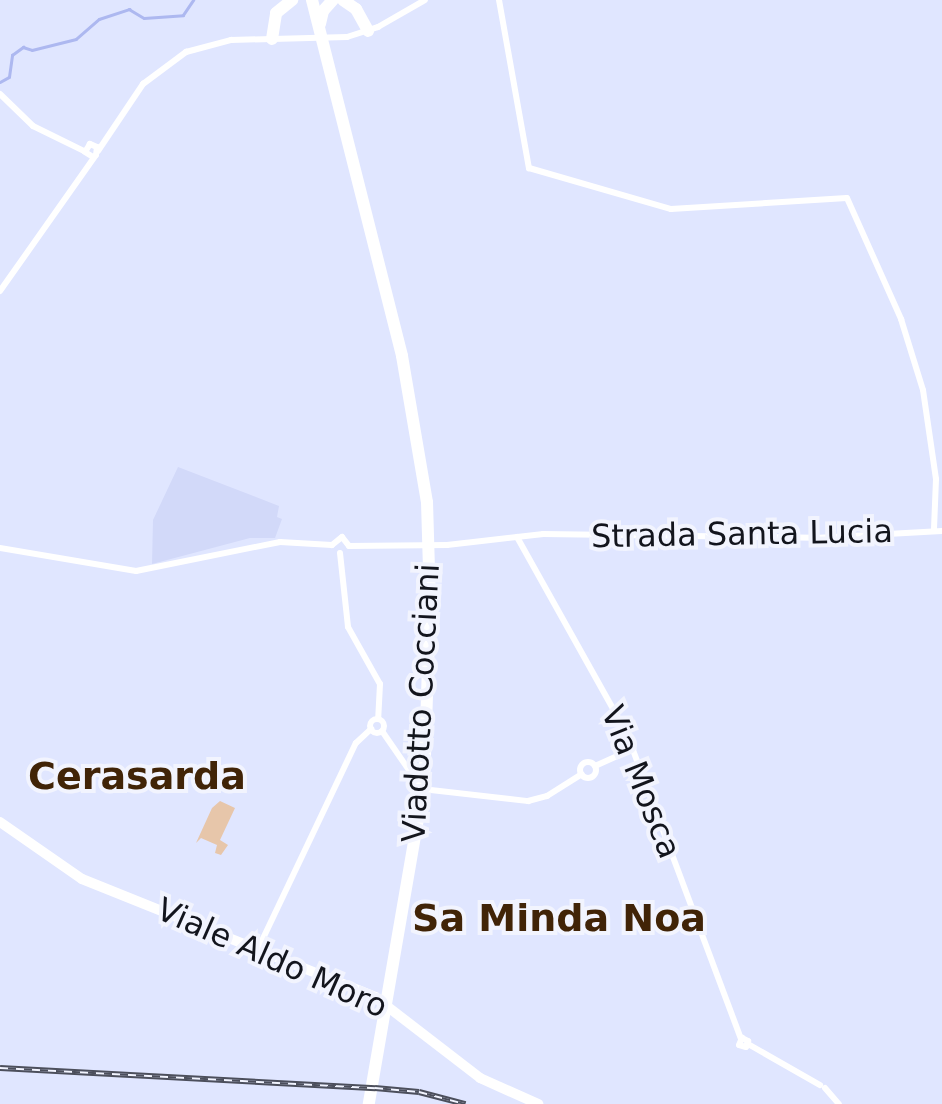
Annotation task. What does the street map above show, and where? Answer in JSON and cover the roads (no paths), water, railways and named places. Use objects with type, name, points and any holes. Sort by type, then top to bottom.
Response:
[{"type":"highway","name":"Viadotto Cocciani","points":[[312,0],[318,36],[402,356],[423,471],[428,538],[424,784],[369,1104]]},
{"type":"highway","points":[[325,0],[337,0],[356,9],[373,29]]},
{"type":"highway","points":[[318,36],[323,11],[337,0]]},
{"type":"highway","points":[[272,39],[274,17],[289,2],[306,11],[318,36]]},
{"type":"main road","name":"Viale Aldo Moro","points":[[0,822],[82,879],[375,997],[480,1078],[538,1104]]},
{"type":"street","points":[[0,290],[84,170],[90,152],[108,136],[144,84],[172,58],[231,40],[373,29],[425,0]]},
{"type":"street","points":[[499,0],[529,168],[670,209],[846,198],[902,319],[923,390],[936,478],[938,530]]},
{"type":"street","points":[[0,94],[33,126],[90,152]]},
{"type":"street","name":"Strada Santa Lucia","points":[[332,545],[342,537],[348,546],[447,544],[543,534],[815,538],[938,530]]},
{"type":"street","name":"Via Mosca","points":[[518,536],[633,749],[745,1042],[820,1085]]},
{"type":"street","points":[[0,548],[136,571],[280,542],[332,545],[340,553]]},
{"type":"street","points":[[258,950],[356,743],[384,724],[378,719],[380,684],[348,627],[338,573],[340,553],[348,546]]},
{"type":"street","points":[[376,731],[417,786],[528,801],[548,796],[582,774],[584,763],[596,766],[633,749]]},
{"type":"waterway","points":[[0,82],[9,77],[12,55],[23,47],[32,50],[76,39],[99,19],[129,9],[144,18],[183,15],[193,0]]},
{"type":"railway","points":[[0,1068],[375,1088],[419,1092],[465,1104]]},
{"type":"district","name":"Cerasarda","points":[[137,777]]},
{"type":"district","name":"Sa Minda Noa","points":[[559,919]]}]
